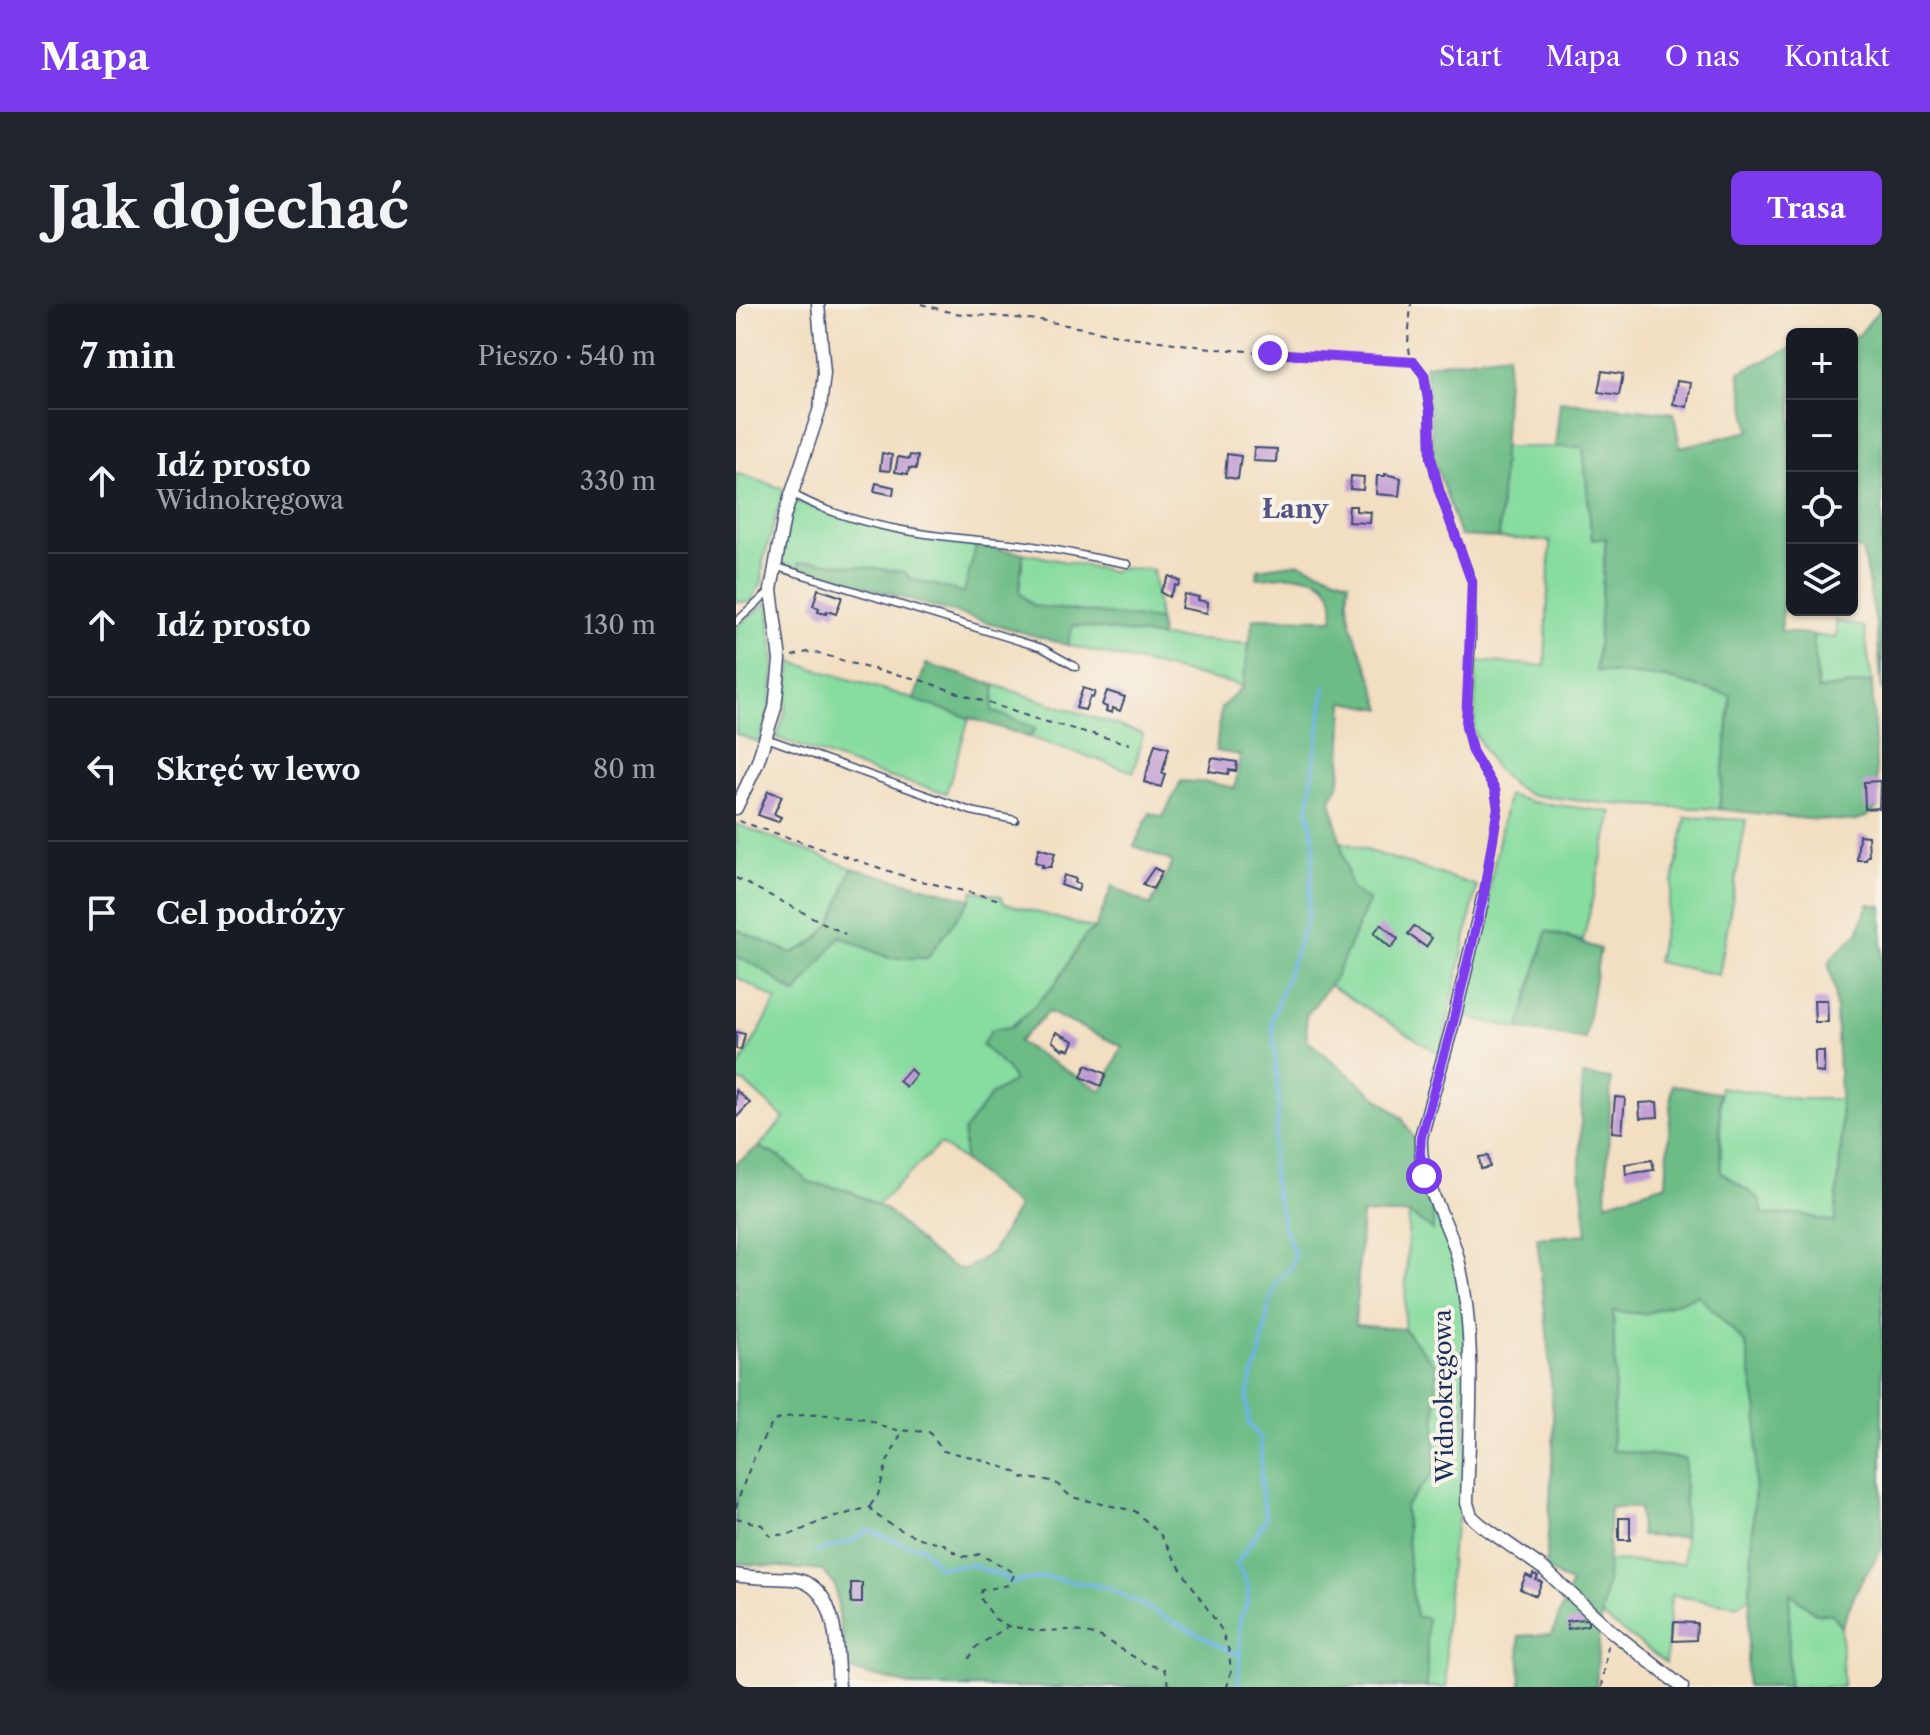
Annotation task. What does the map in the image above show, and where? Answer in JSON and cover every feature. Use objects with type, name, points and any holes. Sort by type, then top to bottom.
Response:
[{"type":"street","points":[[736,808],[766,738],[775,708],[780,660],[772,595],[774,566],[791,493],[820,408],[824,373],[818,304]]},
{"type":"street","name":"Widnokręgowa","points":[[1483,898],[1421,1137],[1420,1153],[1424,1176],[1450,1232],[1458,1258],[1468,1310],[1471,1338],[1467,1503],[1471,1516],[1481,1525],[1544,1569],[1610,1630],[1682,1687]]},
{"type":"street","points":[[736,1575],[793,1579],[805,1582],[821,1594],[829,1611],[839,1687]]},
{"type":"lane","name":"Widnokręgowa","points":[[1414,362],[1424,375],[1427,387],[1431,458],[1436,479],[1474,595],[1466,726],[1472,751],[1495,790],[1498,808],[1483,898]]},
{"type":"lane","points":[[791,493],[816,506],[880,524],[1128,564]]},
{"type":"lane","points":[[774,566],[1042,648],[1076,667]]},
{"type":"lane","points":[[736,622],[772,595]]},
{"type":"lane","points":[[766,738],[971,811],[1015,820]]},
{"type":"path","points":[[921,304],[953,313],[1040,320],[1123,336],[1218,349],[1414,362],[1408,343],[1411,304]]},
{"type":"path","points":[[780,660],[808,652],[822,654],[917,679],[1036,719],[1130,744]]},
{"type":"path","points":[[736,820],[913,879],[1001,900]]},
{"type":"path","points":[[736,878],[845,934]]},
{"type":"path","points":[[736,1508],[759,1450],[773,1423],[781,1417],[819,1414],[870,1420],[903,1431],[929,1432],[943,1451],[1014,1471],[1023,1478],[1054,1481],[1071,1497],[1135,1511],[1160,1534],[1221,1629],[1229,1651],[1231,1672],[1227,1687]]},
{"type":"path","points":[[736,1518],[762,1525],[770,1536],[795,1533],[821,1521],[870,1507],[878,1495],[887,1462],[903,1431]]},
{"type":"path","points":[[870,1507],[880,1519],[908,1534],[934,1544],[944,1544],[955,1554],[970,1558],[979,1554],[1010,1568],[1015,1573],[1009,1585],[982,1590],[979,1596],[995,1619],[1008,1626],[1040,1631],[1071,1630],[1099,1636],[1144,1663],[1164,1669],[1169,1687]]},
{"type":"path","points":[[969,1659],[976,1647],[1008,1626]]},
{"type":"path","points":[[1602,1687],[1610,1630]]},
{"type":"green space","points":[[1882,306],[1882,692],[1877,629],[1862,549],[1858,548],[1859,335]]},
{"type":"green space","points":[[1786,351],[1786,572],[1781,631],[1813,635],[1818,690],[1872,682],[1878,807],[1868,816],[1854,821],[1719,809],[1731,696],[1666,678],[1596,671],[1606,538],[1592,540],[1583,447],[1555,447],[1560,401],[1674,413],[1680,447],[1750,431],[1739,372]]},
{"type":"green space","points":[[1508,354],[1499,538],[1460,536],[1434,459],[1425,365]]},
{"type":"green space","points":[[1503,447],[1583,447],[1592,540],[1606,537],[1596,671],[1666,678],[1731,695],[1719,809],[1612,804],[1530,795],[1513,785],[1494,767],[1474,731],[1477,661],[1545,666],[1550,541],[1499,538]]},
{"type":"green space","points":[[736,473],[784,489],[763,562],[762,582],[751,602],[736,602]]},
{"type":"green space","points":[[794,501],[879,527],[976,546],[965,593],[911,579],[904,572],[813,561],[799,563],[799,568],[779,563]]},
{"type":"green space","points":[[976,546],[1023,553],[1019,593],[1034,606],[1159,620],[1161,637],[1073,625],[1067,645],[799,568],[799,563],[813,561],[904,572],[911,579],[964,593]]},
{"type":"green space","points":[[1023,553],[1115,572],[1120,568],[1153,570],[1159,620],[1034,607],[1019,593]]},
{"type":"green space","points":[[1300,563],[1349,582],[1351,623],[1382,709],[1344,702],[1340,781],[1331,800],[1351,888],[1369,901],[1335,978],[1306,1016],[1307,1040],[1402,1118],[1419,1148],[1432,1201],[1433,1230],[1409,1214],[1362,1214],[1355,1325],[1404,1329],[1436,1366],[1435,1471],[1405,1506],[1416,1617],[1427,1618],[1427,1687],[918,1687],[846,1669],[835,1585],[823,1571],[736,1563],[736,1163],[759,1147],[780,1157],[809,1182],[850,1191],[888,1211],[928,1250],[956,1268],[966,1269],[992,1252],[1018,1207],[964,1161],[964,1131],[992,1094],[1014,1081],[1007,1069],[982,1045],[992,1029],[1013,1027],[1055,985],[1085,936],[1095,929],[1112,886],[1150,906],[1173,862],[1134,846],[1150,813],[1163,817],[1181,781],[1235,788],[1240,755],[1216,751],[1221,708],[1243,686],[1253,618],[1333,619],[1333,602],[1322,582],[1300,576],[1257,578],[1258,569]],"holes":[[[1048,1012],[1122,1046],[1102,1091],[1018,1042]]]},
{"type":"green space","points":[[767,602],[774,673],[770,706],[759,742],[736,734],[736,627]]},
{"type":"green space","points":[[1836,621],[1864,627],[1872,682],[1818,690],[1813,635],[1836,638]]},
{"type":"green space","points":[[1073,625],[1161,637],[1250,644],[1243,686],[1067,645]]},
{"type":"green space","points":[[792,662],[970,716],[946,793],[885,776],[777,738],[785,713]]},
{"type":"green space","points":[[926,664],[995,685],[992,711],[1036,728],[1029,737],[914,700]]},
{"type":"green space","points":[[995,685],[1143,734],[1134,772],[1029,737],[1035,729],[991,711]]},
{"type":"green space","points":[[1508,795],[1532,802],[1612,812],[1583,941],[1547,931],[1519,1029],[1459,1015],[1484,915]]},
{"type":"green space","points":[[1686,817],[1746,820],[1719,975],[1657,962]]},
{"type":"green space","points":[[736,824],[852,868],[832,920],[806,947],[791,953],[736,929]]},
{"type":"green space","points":[[1339,841],[1477,886],[1440,1054],[1329,985],[1369,901],[1351,889]]},
{"type":"green space","points":[[852,868],[971,899],[927,958],[889,958],[840,936],[796,994],[759,967],[736,956],[736,929],[791,953],[817,939],[832,920]]},
{"type":"green space","points":[[973,890],[1001,896],[1004,903],[1095,929],[1082,941],[1047,994],[1012,1025],[982,1045],[1007,1069],[1014,1081],[992,1094],[964,1131],[964,1161],[940,1144],[877,1205],[850,1191],[809,1182],[780,1157],[759,1147],[784,1118],[745,1083],[736,1081],[736,1072],[777,1000],[736,977],[736,956],[759,967],[795,994],[840,936],[889,958],[971,899]]},
{"type":"green space","points":[[1868,904],[1882,906],[1882,1549],[1859,1585],[1841,1627],[1832,1614],[1816,1613],[1790,1593],[1788,1687],[1746,1687],[1758,1412],[1746,1344],[1698,1295],[1645,1314],[1613,1311],[1615,1376],[1612,1450],[1685,1459],[1684,1537],[1641,1536],[1639,1508],[1610,1508],[1607,1583],[1600,1624],[1596,1687],[1521,1687],[1519,1636],[1552,1634],[1571,1584],[1546,1569],[1554,1430],[1537,1238],[1587,1234],[1580,1171],[1582,1075],[1611,1079],[1606,1203],[1666,1184],[1672,1085],[1719,1093],[1721,1172],[1758,1198],[1764,1215],[1800,1214],[1835,1223],[1842,1133],[1835,992],[1829,965],[1832,957],[1858,933]]},
{"type":"green space","points":[[1547,931],[1600,949],[1585,1039],[1519,1029]]},
{"type":"green space","points":[[1720,1087],[1799,1099],[1841,1099],[1842,1133],[1835,1223],[1800,1214],[1764,1215],[1758,1198],[1721,1172]]},
{"type":"green space","points":[[1432,1201],[1452,1249],[1467,1331],[1466,1487],[1451,1550],[1445,1637],[1447,1687],[1427,1687],[1427,1618],[1416,1617],[1405,1506],[1435,1471],[1436,1366],[1404,1329],[1409,1214]]},
{"type":"green space","points":[[1698,1295],[1746,1344],[1758,1412],[1750,1597],[1736,1606],[1671,1595],[1666,1663],[1601,1615],[1608,1561],[1684,1563],[1685,1459],[1612,1450],[1615,1376],[1613,1311],[1645,1314]]},
{"type":"green space","points":[[1790,1592],[1815,1613],[1832,1614],[1841,1627],[1843,1687],[1788,1687]]},
{"type":"building","points":[[1602,371],[1623,374],[1619,395],[1598,392]]},
{"type":"building","points":[[1677,381],[1691,383],[1687,407],[1673,404]]},
{"type":"building","points":[[1254,448],[1277,449],[1276,462],[1253,461]]},
{"type":"building","points":[[882,453],[892,455],[890,471],[880,470]]},
{"type":"building","points":[[1227,454],[1241,456],[1238,479],[1225,477]]},
{"type":"building","points":[[910,455],[918,456],[916,469],[909,468],[908,474],[895,472],[898,457],[909,459]]},
{"type":"building","points":[[1385,474],[1401,478],[1399,496],[1376,494],[1377,476]]},
{"type":"building","points":[[1351,476],[1364,477],[1363,490],[1350,489]]},
{"type":"building","points":[[876,483],[894,487],[893,495],[874,491]]},
{"type":"building","points":[[1349,506],[1356,506],[1356,511],[1371,512],[1370,523],[1348,522]]},
{"type":"building","points":[[1169,576],[1180,581],[1169,597],[1160,592]]},
{"type":"building","points":[[818,589],[842,597],[836,614],[818,612],[819,608],[813,606]]},
{"type":"building","points":[[1184,594],[1208,602],[1207,613],[1181,608]]},
{"type":"building","points":[[1083,688],[1095,692],[1085,710],[1076,708]]},
{"type":"building","points":[[1107,691],[1125,697],[1120,711],[1113,708],[1112,713],[1106,711],[1107,707],[1102,705]]},
{"type":"building","points":[[1155,744],[1169,748],[1161,787],[1144,782]]},
{"type":"building","points":[[1212,758],[1237,762],[1236,771],[1229,770],[1228,774],[1209,771]]},
{"type":"building","points":[[1880,781],[1879,808],[1865,809],[1864,782]]},
{"type":"building","points":[[768,791],[782,796],[774,814],[781,817],[778,822],[758,815]]},
{"type":"building","points":[[1859,835],[1868,836],[1869,856],[1866,860],[1857,860]]},
{"type":"building","points":[[1039,848],[1055,853],[1051,867],[1042,867],[1035,862]]},
{"type":"building","points":[[1154,868],[1162,872],[1153,889],[1143,884]]},
{"type":"building","points":[[1064,875],[1076,879],[1075,883],[1080,884],[1078,891],[1061,885]]},
{"type":"building","points":[[1381,924],[1398,939],[1391,948],[1374,933]]},
{"type":"building","points":[[1414,926],[1432,938],[1426,947],[1408,934]]},
{"type":"building","points":[[1814,1000],[1827,1000],[1828,1022],[1815,1022]]},
{"type":"building","points":[[736,1032],[745,1034],[741,1050],[736,1049]]},
{"type":"building","points":[[1056,1032],[1074,1041],[1070,1050],[1063,1050],[1052,1041]]},
{"type":"building","points":[[1815,1051],[1824,1051],[1824,1073],[1815,1072]]},
{"type":"building","points":[[1086,1065],[1106,1074],[1101,1086],[1081,1077]]},
{"type":"building","points":[[910,1069],[916,1075],[906,1087],[899,1081]]},
{"type":"building","points":[[736,1090],[750,1103],[736,1118]]},
{"type":"building","points":[[1615,1097],[1625,1098],[1622,1133],[1612,1132]]},
{"type":"building","points":[[1657,1102],[1658,1117],[1640,1118],[1639,1103]]},
{"type":"building","points":[[1488,1156],[1490,1167],[1481,1169],[1479,1157]]},
{"type":"building","points":[[1652,1160],[1654,1170],[1626,1174],[1625,1164]]},
{"type":"building","points":[[1619,1518],[1630,1518],[1630,1540],[1619,1540]]},
{"type":"building","points":[[1533,1574],[1538,1576],[1536,1580],[1542,1582],[1536,1596],[1520,1589],[1526,1575],[1532,1578]]},
{"type":"building","points":[[851,1583],[862,1583],[862,1603],[851,1603]]},
{"type":"building","points":[[1588,1620],[1588,1625],[1568,1629],[1567,1621]]},
{"type":"building","points":[[1674,1622],[1697,1623],[1696,1640],[1673,1641]]},
{"type":"waterway","points":[[1240,1656],[1240,1620],[1248,1600],[1248,1586],[1237,1563],[1266,1519],[1261,1486],[1261,1439],[1249,1425],[1247,1397],[1259,1360],[1270,1300],[1278,1280],[1291,1268],[1295,1254],[1284,1227],[1273,1181],[1272,1157],[1279,1107],[1272,1019],[1307,920],[1314,843],[1308,809],[1325,686]]},
{"type":"waterway","points":[[816,1552],[854,1540],[868,1530],[903,1544],[922,1547],[939,1567],[970,1565],[1000,1575],[1010,1582],[1047,1577],[1109,1588],[1240,1656],[1238,1687]]},
{"type":"district","name":"Łany","points":[[1295,509]]},
{"type":"route","points":[[1270,353],[1414,362],[1424,375],[1430,411],[1431,458],[1439,490],[1472,582],[1474,595],[1466,726],[1472,751],[1495,790],[1498,808],[1483,898],[1421,1137],[1424,1176]]}]
